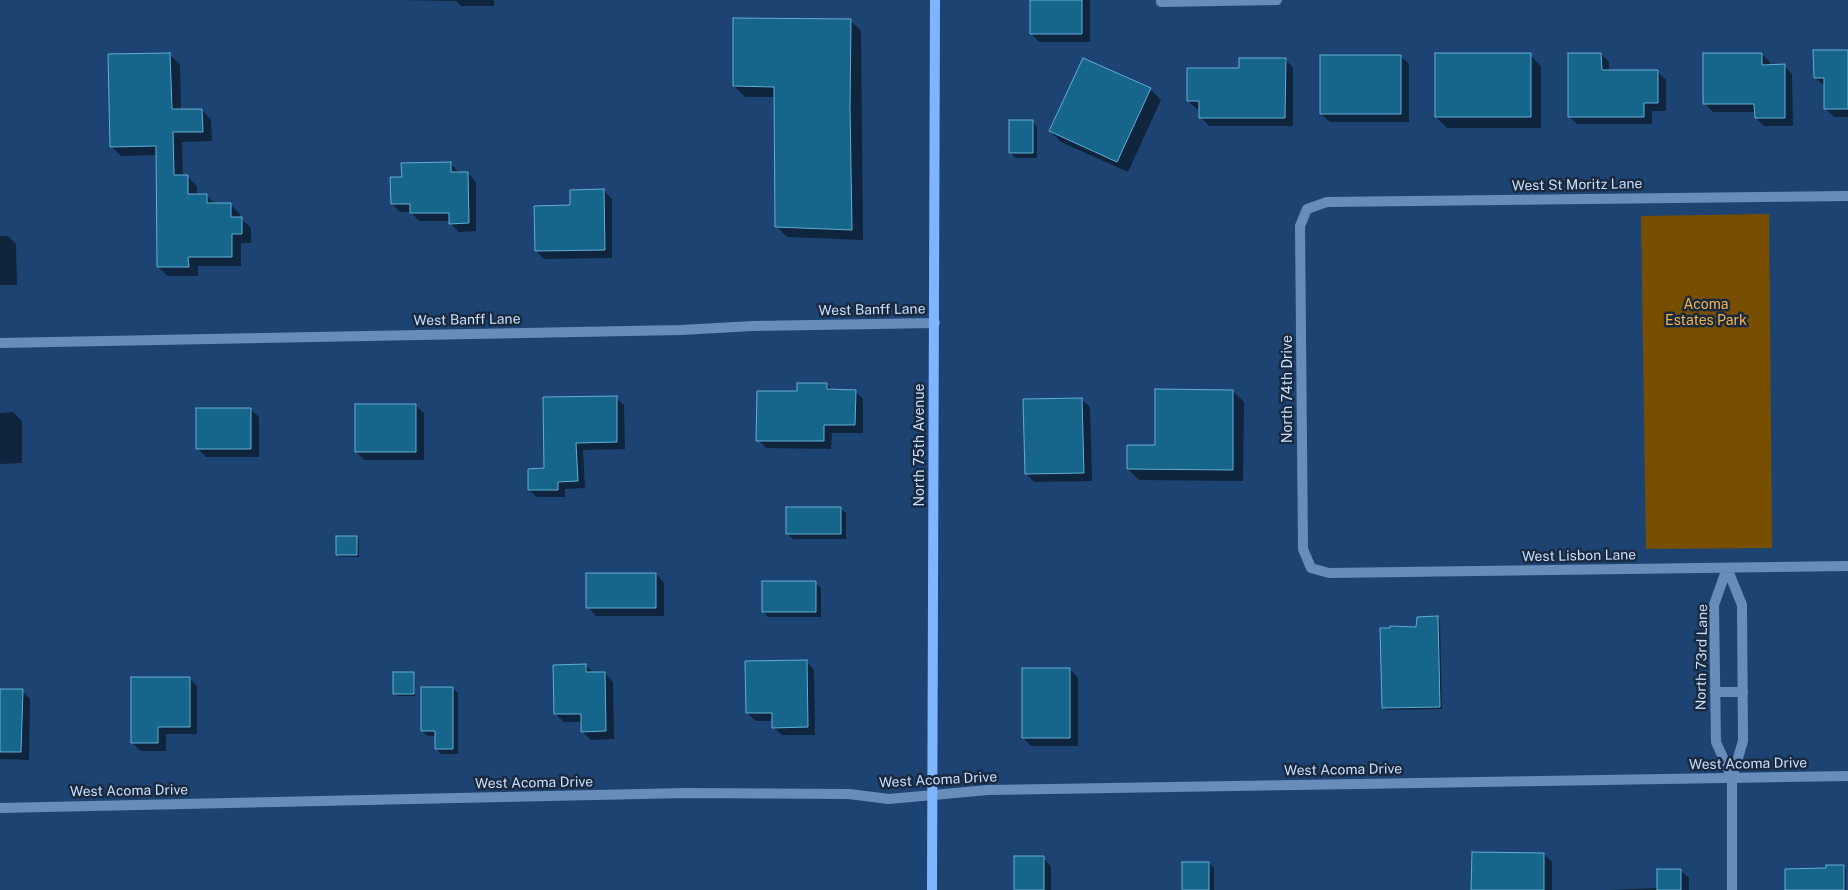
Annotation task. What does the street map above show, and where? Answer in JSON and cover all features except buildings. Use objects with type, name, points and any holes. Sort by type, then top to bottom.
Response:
[{"type":"main road","name":"North 75th Avenue","points":[[932,890],[936,0]]},
{"type":"street","points":[[1161,1],[1278,0]]},
{"type":"street","name":"West St Moritz Lane","points":[[1307,209],[1327,202],[1848,196]]},
{"type":"street","name":"North 74th Drive","points":[[1307,209],[1300,226],[1302,530],[1303,549],[1311,568]]},
{"type":"street","name":"West Banff Lane","points":[[0,343],[671,330],[753,326],[935,322]]},
{"type":"street","name":"West Lisbon Lane","points":[[1311,568],[1329,573],[1848,566]]},
{"type":"street","name":"North 73rd Lane","points":[[1727,568],[1742,605],[1743,741],[1732,778],[1732,890]]},
{"type":"street","name":"North 73rd Lane","points":[[1727,568],[1714,605],[1716,742],[1732,778]]},
{"type":"street","points":[[1715,692],[1742,692]]},
{"type":"street","name":"West Acoma Drive","points":[[0,808],[676,793],[850,794],[889,799],[998,790],[1848,776]]},
{"type":"green space","name":"Acoma Estates Park","points":[[1769,214],[1772,548],[1646,549],[1641,216]]}]
